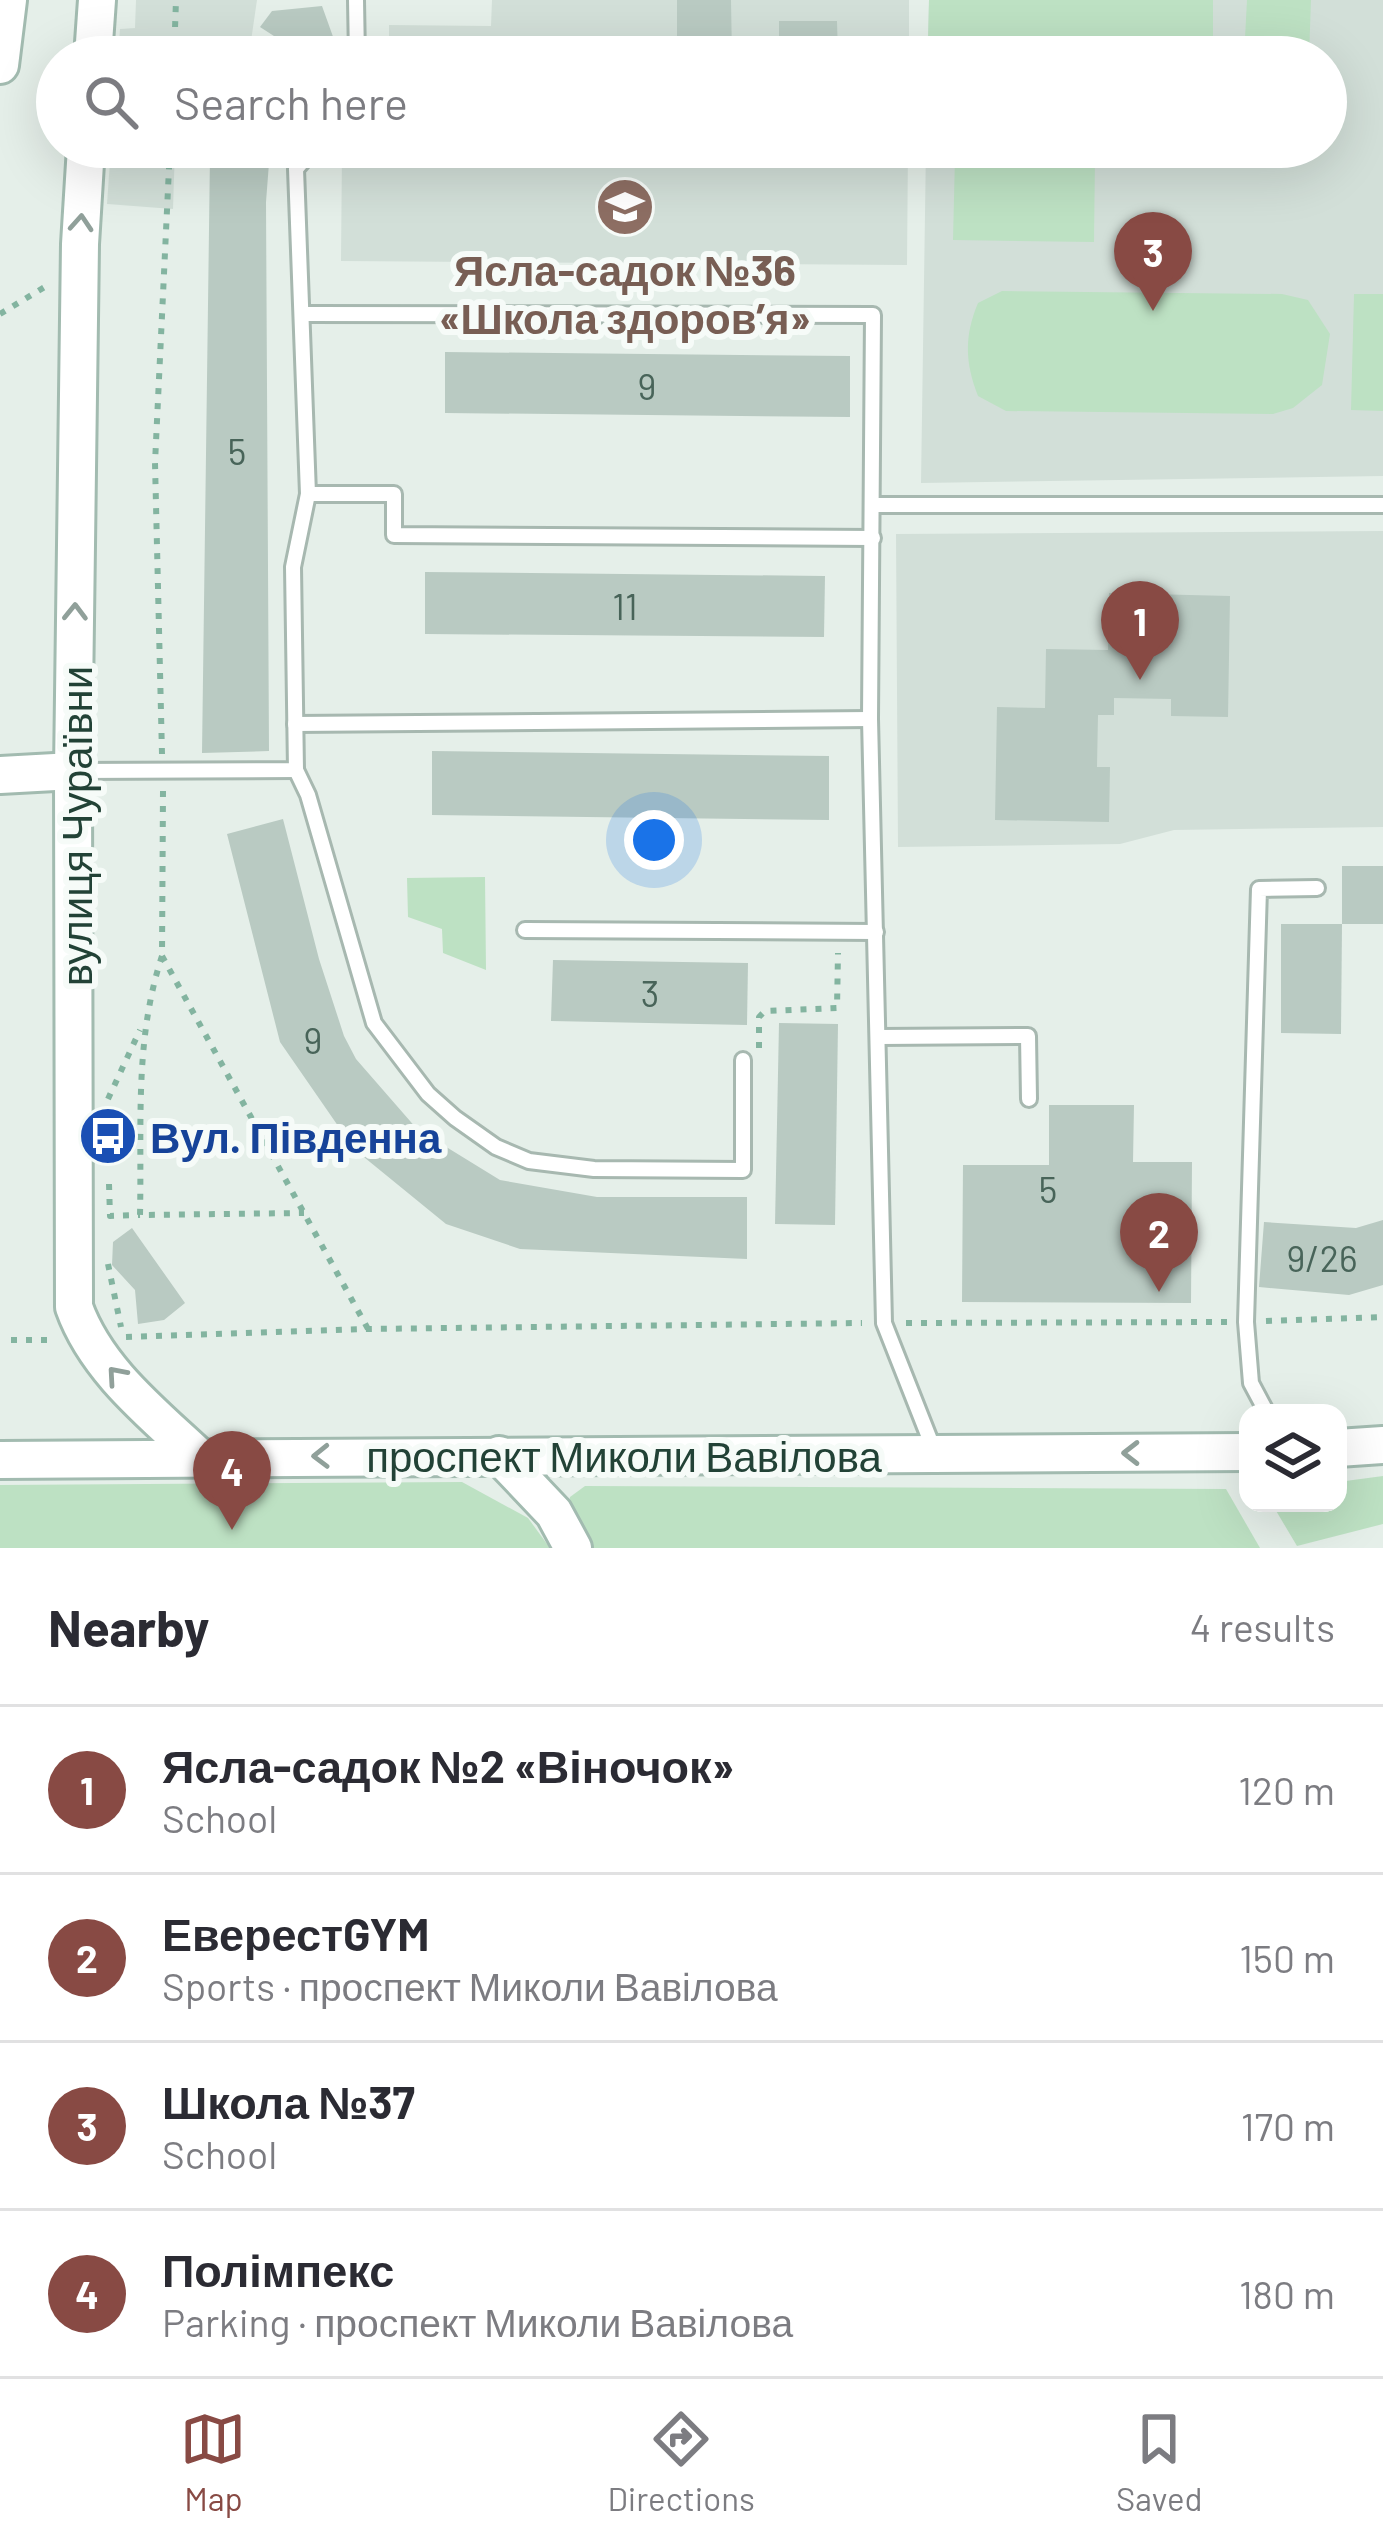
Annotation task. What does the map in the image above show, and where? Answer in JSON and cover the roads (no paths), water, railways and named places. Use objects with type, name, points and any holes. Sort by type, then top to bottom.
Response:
[{"type":"street","points":[[0,65],[8,0]]},
{"type":"street","points":[[95,36],[98,0]]},
{"type":"street","name":"вулиця Чураївни","points":[[85,168],[73,772],[74,1307],[85,1339],[139,1401],[199,1457]]},
{"type":"street","points":[[0,775],[73,772]]},
{"type":"street","points":[[1347,1447],[1383,1445]]},
{"type":"street","name":"проспект Миколи Вавілова","points":[[0,1460],[1239,1452]]},
{"type":"street","points":[[500,1454],[554,1513],[573,1548]]},
{"type":"lane","points":[[356,0],[357,36]]},
{"type":"lane","points":[[297,168],[308,494],[293,567],[296,770],[308,795],[374,1023],[428,1094],[496,1147],[529,1161],[595,1169],[743,1169],[743,1060]]},
{"type":"lane","points":[[304,314],[873,316],[869,719],[884,1323],[936,1454]]},
{"type":"lane","points":[[308,494],[394,494],[394,535],[873,538]]},
{"type":"lane","points":[[873,506],[1383,505]]},
{"type":"lane","points":[[295,724],[869,719]]},
{"type":"lane","points":[[73,772],[296,770]]},
{"type":"lane","points":[[1262,1404],[1251,1383],[1246,1322],[1259,890],[1317,888]]},
{"type":"lane","points":[[525,930],[876,932]]},
{"type":"lane","points":[[879,1037],[1028,1036],[1029,1099]]},
{"type":"place","name":"Ясла-садок №36 «Школа здоров’я»","points":[[625,207]]},
{"type":"place","name":"Школа №37","points":[[1153,311]]},
{"type":"place","name":"Ясла-садок №2 «Віночок»","points":[[1140,680]]},
{"type":"place","name":"Вул. Південна","points":[[108,1136]]},
{"type":"place","name":"ЕверестGYM","points":[[1159,1292]]},
{"type":"place","name":"Полімпекс","points":[[232,1530]]}]
